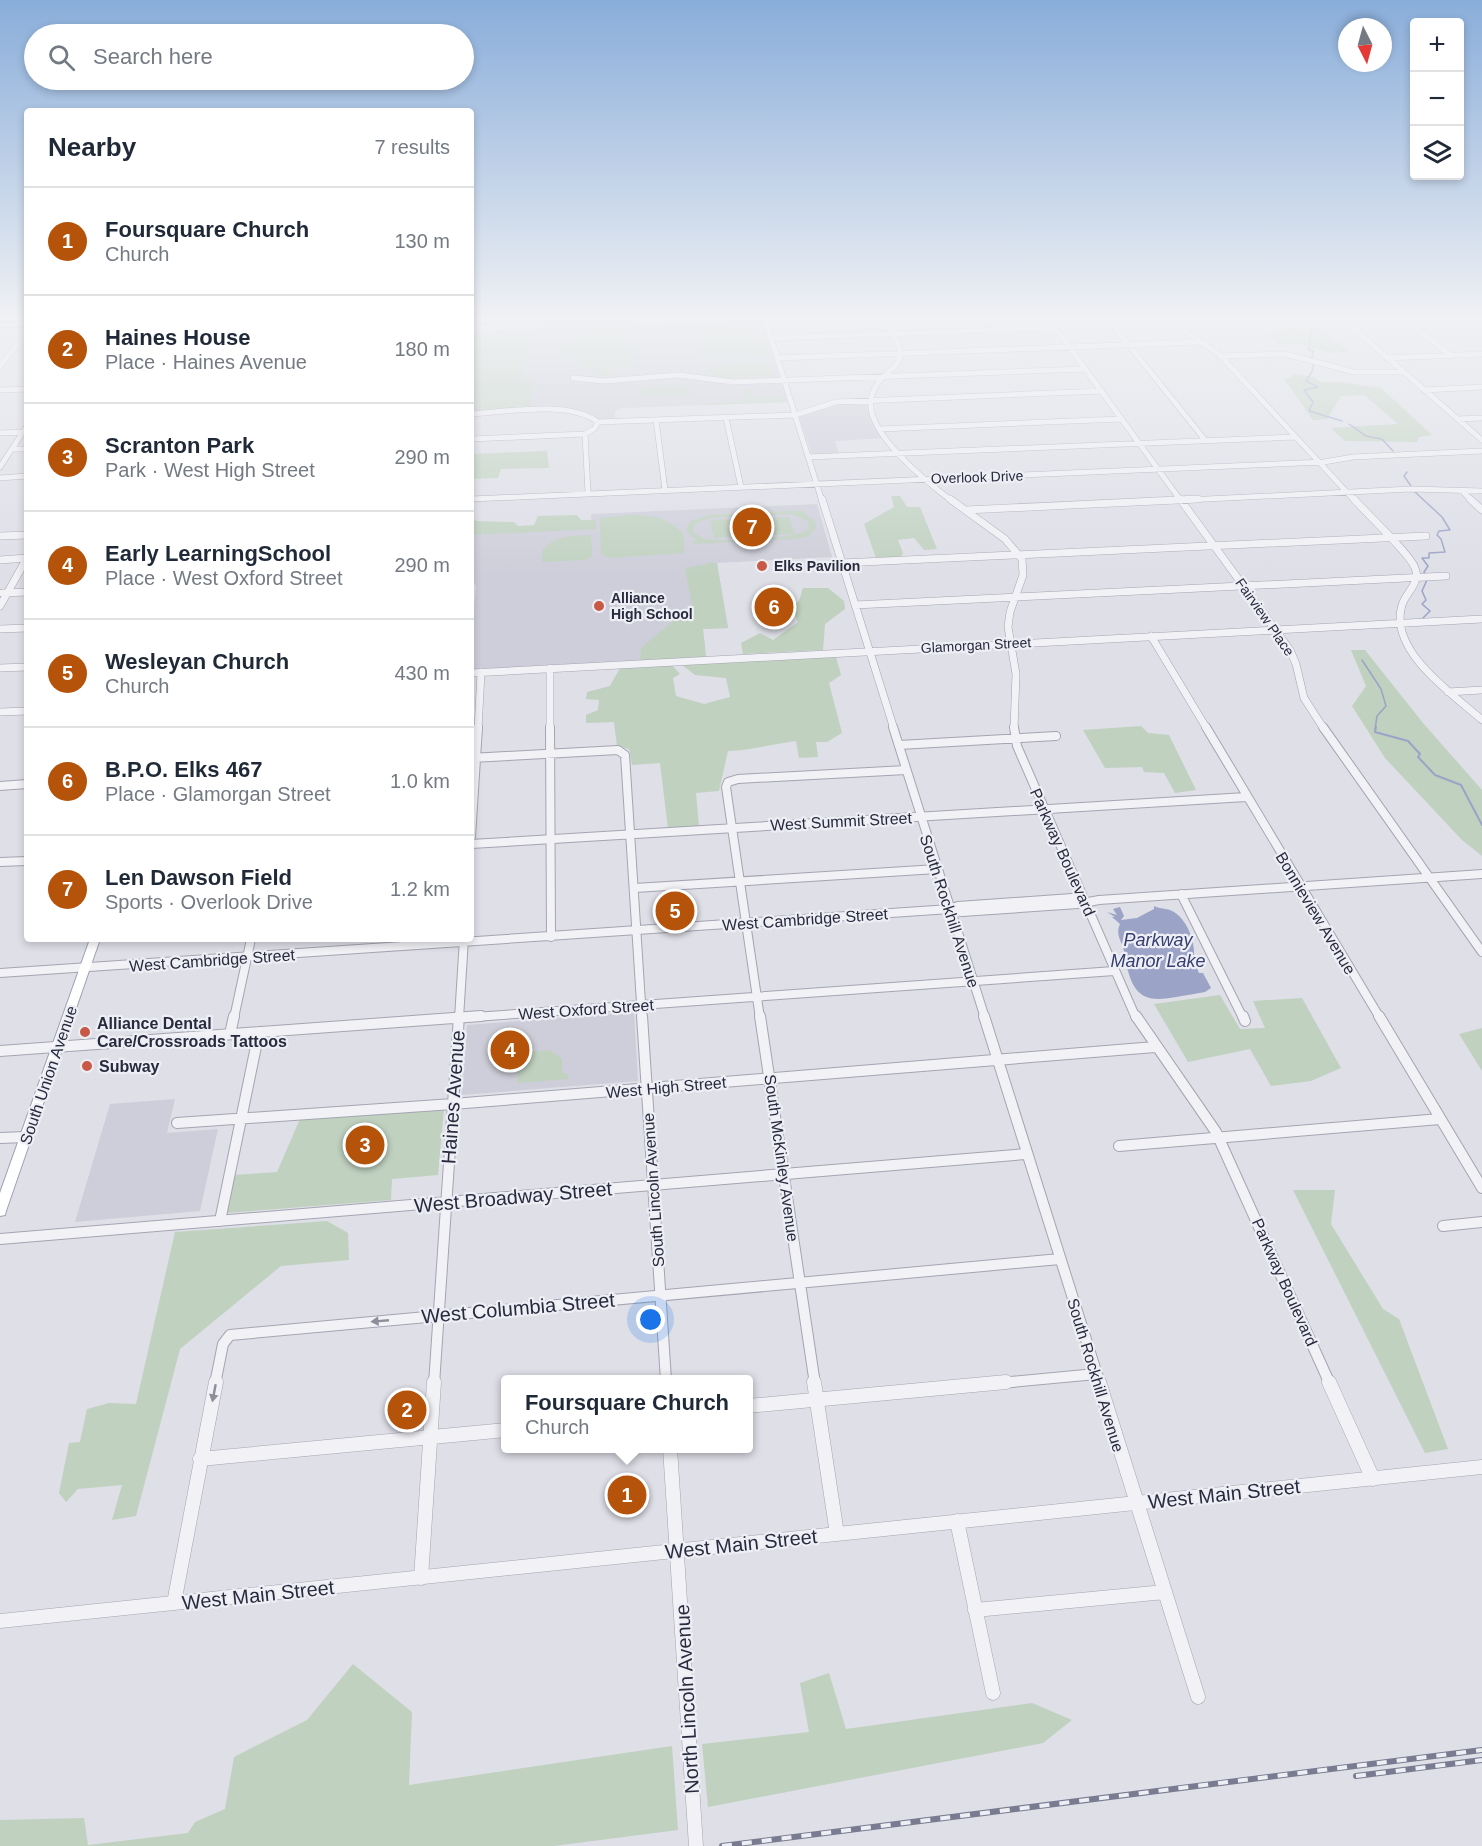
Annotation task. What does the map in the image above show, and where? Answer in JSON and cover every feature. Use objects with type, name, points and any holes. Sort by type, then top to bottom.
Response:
[{"type":"main road","name":"South Union Avenue","points":[[0,1211],[94,942]]},
{"type":"street","name":"South Rockhill Avenue","points":[[792,405],[1198,1697]]},
{"type":"street","points":[[474,414],[567,411],[587,414],[598,422],[795,415],[811,412],[822,405]]},
{"type":"street","points":[[871,405],[872,413],[880,429],[899,453],[925,479],[996,532],[1020,555]]},
{"type":"street","name":"Fairview Place","points":[[1111,405],[1294,656],[1298,686],[1307,705],[1482,952]]},
{"type":"street","points":[[1177,405],[1205,440]]},
{"type":"street","points":[[1266,405],[1414,564],[1418,577],[1401,607],[1401,623],[1415,656],[1448,692],[1482,720]]},
{"type":"street","points":[[1442,405],[1482,440]]},
{"type":"street","points":[[726,418],[741,487]]},
{"type":"street","points":[[1458,419],[1482,418]]},
{"type":"street","points":[[880,429],[1121,419]]},
{"type":"street","points":[[656,420],[665,490]]},
{"type":"street","points":[[474,439],[585,434],[595,428],[598,422]]},
{"type":"street","points":[[0,433],[24,430]]},
{"type":"street","points":[[0,467],[24,433]]},
{"type":"street","points":[[585,434],[588,494]]},
{"type":"street","points":[[808,457],[1295,437]]},
{"type":"street","points":[[12,449],[24,448]]},
{"type":"street","name":"Overlook Drive","points":[[474,499],[1319,462],[1353,457],[1482,451]]},
{"type":"street","points":[[0,478],[24,476]]},
{"type":"street","points":[[966,510],[1415,488],[1463,492],[1482,491]]},
{"type":"street","points":[[1463,492],[1482,510]]},
{"type":"street","points":[[0,536],[24,535]]},
{"type":"street","points":[[841,563],[1426,536]]},
{"type":"street","name":"Parkway Boulevard","points":[[1020,555],[1024,572],[1008,622],[1016,674],[1013,717],[1015,739],[1114,971],[1138,1021],[1199,1104],[1220,1138],[1373,1479]]},
{"type":"street","points":[[0,560],[24,558]]},
{"type":"street","points":[[0,606],[4,593],[24,563]]},
{"type":"street","points":[[855,605],[1446,576]]},
{"type":"street","points":[[4,593],[24,592]]},
{"type":"street","name":"Glamorgan Street","points":[[474,673],[1482,619]]},
{"type":"street","points":[[0,629],[24,628]]},
{"type":"street","name":"Bonnieview Avenue","points":[[1151,636],[1482,1188]]},
{"type":"street","points":[[0,668],[24,667]]},
{"type":"street","points":[[550,668],[551,937]]},
{"type":"street","points":[[474,747],[481,672]]},
{"type":"street","points":[[1448,692],[1482,690]]},
{"type":"street","points":[[0,712],[24,711]]},
{"type":"street","points":[[898,745],[1056,736]]},
{"type":"street","name":"South Lincoln Avenue","points":[[550,753],[622,751],[625,755],[666,1375]]},
{"type":"street","points":[[474,758],[550,753]]},
{"type":"street","name":"South McKinley Avenue","points":[[837,1534],[726,787],[728,782],[738,779],[906,770]]},
{"type":"street","points":[[0,786],[24,784]]},
{"type":"street","name":"West Summit Street","points":[[474,844],[1246,797]]},
{"type":"street","points":[[0,862],[24,861]]},
{"type":"street","points":[[634,888],[937,869]]},
{"type":"street","name":"West Cambridge Street","points":[[474,941],[950,909],[962,912],[1180,894],[1482,874]]},
{"type":"street","points":[[1180,894],[1245,1021]]},
{"type":"street","points":[[230,1034],[250,942]]},
{"type":"street","name":"West Cambridge Street","points":[[0,973],[450,942]]},
{"type":"street","name":"Haines Avenue","points":[[421,1578],[464,942]]},
{"type":"street","name":"West Oxford Street","points":[[0,1051],[1114,971]]},
{"type":"street","points":[[220,1221],[259,1032]]},
{"type":"street","name":"West High Street","points":[[177,1123],[453,1104],[1155,1047]]},
{"type":"street","points":[[1119,1146],[1440,1119]]},
{"type":"street","points":[[0,1138],[26,1137]]},
{"type":"street","name":"West Broadway Street","points":[[0,1239],[1026,1154]]},
{"type":"street","points":[[1443,1226],[1482,1222]]},
{"type":"street","name":"West Columbia Street","points":[[200,1459],[223,1344],[228,1336],[241,1332],[1060,1259]]},
{"type":"street","points":[[753,1406],[1096,1374]]},
{"type":"street","points":[[174,1603],[200,1459],[501,1431]]},
{"type":"street","points":[[670,1453],[678,1551]]},
{"type":"street","name":"West Main Street","points":[[0,1621],[1482,1467]]},
{"type":"street","points":[[957,1521],[993,1693]]},
{"type":"street","name":"North Lincoln Avenue","points":[[678,1551],[696,1846]]},
{"type":"street","points":[[975,1610],[1165,1592]]},
{"type":"shaded area","points":[[474,405],[701,405],[623,408],[615,411],[615,421],[601,421],[593,415],[574,410],[474,413]]},
{"type":"shaded area","points":[[824,405],[868,405],[873,421],[883,438],[835,441],[839,454],[812,455],[799,416],[813,412]]},
{"type":"shaded area","name":"Alliance High School","points":[[817,504],[832,557],[717,563],[728,628],[703,629],[706,657],[474,670],[476,585],[474,585],[474,534],[592,528],[591,514]]},
{"type":"shaded area","points":[[634,1012],[638,1081],[462,1095],[467,1025]]},
{"type":"shaded area","points":[[175,1099],[167,1133],[218,1129],[200,1211],[75,1222],[110,1104]]},
{"type":"green space","points":[[474,405],[530,405],[530,409],[474,411]]},
{"type":"green space","points":[[1303,405],[1335,405],[1327,419],[1313,420]]},
{"type":"green space","points":[[1376,405],[1400,405],[1432,435],[1419,437],[1417,442],[1345,441],[1331,428],[1398,424]]},
{"type":"green space","points":[[547,451],[549,468],[501,469],[498,478],[474,479],[474,454]]},
{"type":"green space","points":[[891,496],[900,496],[907,507],[920,507],[937,549],[924,550],[914,538],[898,540],[903,553],[900,559],[876,558],[864,524],[894,507]]},
{"type":"green space","points":[[806,511],[805,514],[816,522],[815,530],[808,536],[796,539],[694,544],[693,541],[698,540],[686,530],[691,521],[709,515]],"holes":[[[792,514],[808,521],[809,529],[802,532],[758,539],[703,538],[693,530],[696,523],[710,518]]]},
{"type":"green space","points":[[577,515],[581,520],[596,520],[596,529],[474,535],[474,519],[476,521],[514,522],[518,526],[534,525],[538,516]]},
{"type":"green space","points":[[627,515],[651,516],[671,523],[684,534],[684,553],[609,558],[601,554],[600,518]]},
{"type":"green space","points":[[789,517],[794,534],[714,538],[710,520]]},
{"type":"green space","points":[[591,535],[592,556],[585,560],[542,562],[542,551],[552,542],[564,537]]},
{"type":"green space","points":[[709,562],[717,563],[728,628],[703,629],[706,657],[640,661],[641,648],[692,605],[685,568]]},
{"type":"green space","points":[[803,588],[828,588],[844,601],[845,609],[825,624],[823,650],[743,654],[741,643],[760,633],[773,640],[798,622],[795,615],[797,609],[792,611],[787,609],[799,601]]},
{"type":"green space","points":[[1351,650],[1365,650],[1423,723],[1482,790],[1482,856],[1462,840],[1385,758],[1352,706],[1366,686]]},
{"type":"green space","points":[[836,657],[841,675],[829,683],[842,733],[827,742],[816,742],[818,757],[799,758],[796,741],[728,751],[719,791],[696,793],[699,826],[668,829],[660,763],[632,765],[629,749],[617,746],[614,722],[586,723],[586,715],[598,710],[599,700],[586,699],[587,692],[610,686],[620,668],[672,665],[680,674],[673,678],[676,696],[704,704],[730,697],[726,678],[695,675],[681,664]]},
{"type":"green space","points":[[1141,726],[1148,733],[1169,735],[1196,790],[1175,793],[1164,773],[1144,772],[1142,767],[1105,768],[1083,730]]},
{"type":"green space","points":[[1220,995],[1240,1029],[1265,1028],[1253,1001],[1302,998],[1341,1068],[1311,1081],[1271,1086],[1250,1049],[1188,1062],[1154,1004]]},
{"type":"green space","points":[[1482,1028],[1482,1071],[1459,1034]]},
{"type":"green space","points":[[550,1050],[562,1059],[562,1072],[568,1075],[568,1079],[517,1083],[518,1053]]},
{"type":"green space","points":[[444,1109],[438,1175],[392,1179],[391,1200],[227,1213],[234,1175],[277,1172],[300,1119]]},
{"type":"green space","points":[[1293,1190],[1335,1190],[1331,1224],[1383,1309],[1399,1319],[1448,1449],[1425,1453]]},
{"type":"green space","points":[[327,1221],[348,1233],[349,1260],[281,1266],[180,1349],[136,1516],[112,1520],[122,1485],[78,1489],[66,1502],[59,1493],[69,1443],[80,1442],[87,1409],[109,1403],[136,1404],[175,1232]]},
{"type":"green space","points":[[353,1664],[412,1712],[409,1785],[672,1746],[678,1830],[554,1846],[0,1846],[0,1820],[84,1818],[88,1845],[188,1833],[195,1822],[225,1809],[234,1757],[307,1720]]},
{"type":"green space","points":[[829,1673],[846,1729],[1032,1703],[1072,1720],[1043,1743],[708,1807],[702,1744],[809,1732],[800,1683]]},
{"type":"water","name":"Parkway Manor Lake","points":[[1154,906],[1174,912],[1186,925],[1193,944],[1194,956],[1192,957],[1199,973],[1203,973],[1211,988],[1205,992],[1159,999],[1149,998],[1133,985],[1119,935],[1120,924],[1107,912],[1117,915],[1113,909],[1120,907],[1124,916],[1121,920],[1137,918],[1154,909]]},
{"type":"waterway","points":[[1312,405],[1309,411],[1342,421]]},
{"type":"waterway","points":[[1349,424],[1366,436],[1382,439],[1393,451]]},
{"type":"waterway","points":[[1407,472],[1404,476],[1411,486]]},
{"type":"waterway","points":[[1414,491],[1442,517],[1450,530],[1439,531],[1437,535],[1441,539],[1445,552],[1429,553],[1429,558],[1422,558],[1428,566],[1424,572],[1426,575]]},
{"type":"waterway","points":[[1421,620],[1430,611],[1422,604],[1426,600],[1422,591],[1427,580]]},
{"type":"waterway","points":[[1362,660],[1381,689],[1386,706],[1377,716],[1375,729]]},
{"type":"waterway","points":[[1376,727],[1375,732],[1408,741],[1420,754],[1418,757],[1435,775],[1461,785],[1482,825]]},
{"type":"railway","points":[[722,1846],[1482,1750]]},
{"type":"railway","points":[[1356,1776],[1482,1760]]},
{"type":"place","name":"Len Dawson Field","points":[[752,527]]},
{"type":"place","name":"Elks Pavilion","points":[[762,566]]},
{"type":"place","name":"Alliance High School","points":[[599,606]]},
{"type":"place","name":"B.P.O. Elks 467","points":[[774,607]]},
{"type":"place","name":"Wesleyan Church","points":[[675,911]]},
{"type":"place","name":"Alliance Dental Care/Crossroads Tattoos","points":[[85,1032]]},
{"type":"place","name":"Early LearningSchool","points":[[510,1050]]},
{"type":"place","name":"Subway","points":[[87,1066]]},
{"type":"place","name":"Scranton Park","points":[[365,1145]]},
{"type":"place","name":"Haines House","points":[[407,1410]]},
{"type":"place","name":"Foursquare Church","points":[[627,1495]]}]
